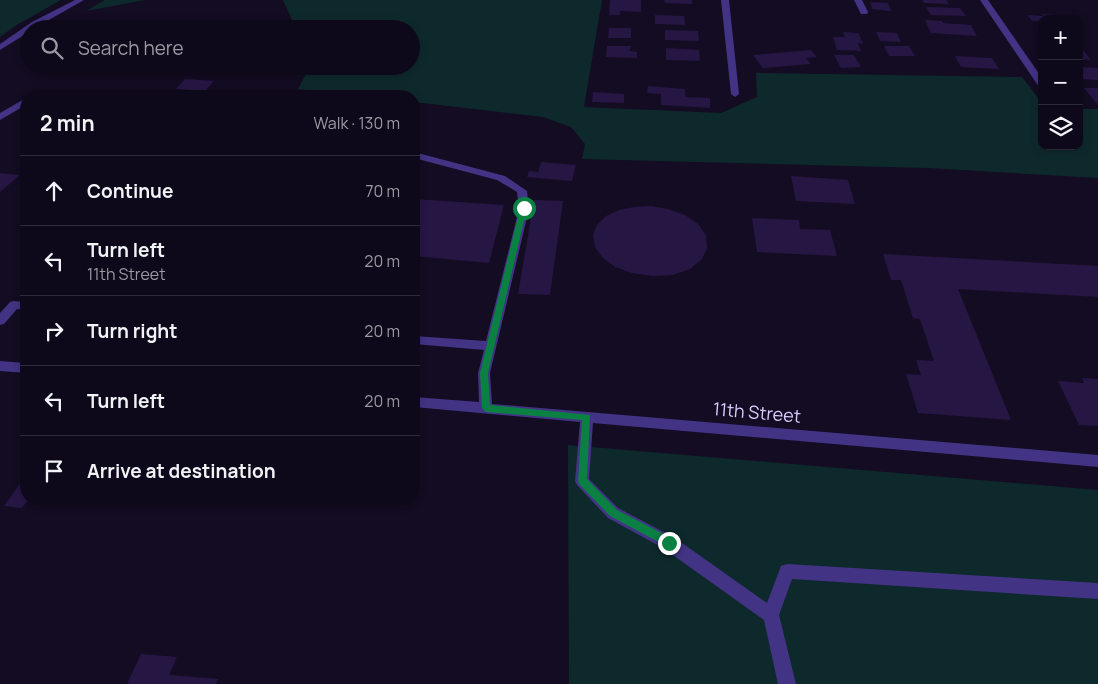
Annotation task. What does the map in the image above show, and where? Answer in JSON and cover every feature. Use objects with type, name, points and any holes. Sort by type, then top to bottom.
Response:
[{"type":"street","points":[[42,20],[80,0]]},
{"type":"street","points":[[725,0],[735,94]]},
{"type":"street","points":[[858,0],[864,12]]},
{"type":"street","points":[[984,0],[1038,79]]},
{"type":"street","points":[[0,48],[20,34]]},
{"type":"street","points":[[0,118],[20,105]]},
{"type":"street","points":[[420,158],[501,178],[522,191],[524,208],[484,373],[486,408]]},
{"type":"street","points":[[0,304],[20,305]]},
{"type":"street","points":[[0,321],[20,305]]},
{"type":"street","points":[[420,340],[490,346]]},
{"type":"street","points":[[0,366],[20,368]]},
{"type":"street","name":"11th Street","points":[[420,402],[1098,461]]},
{"type":"street","points":[[587,417],[582,481],[614,513],[669,543],[771,615]]},
{"type":"street","points":[[787,684],[771,615],[787,571],[1098,591]]},
{"type":"green space","points":[[0,0],[61,0],[26,20],[20,20],[20,23],[0,37]]},
{"type":"green space","points":[[105,0],[145,0],[86,11]]},
{"type":"green space","points":[[283,0],[602,0],[584,107],[721,113],[757,97],[756,73],[1022,77],[1038,98],[1038,150],[1083,150],[1083,109],[1098,109],[1098,178],[928,168],[582,159],[585,144],[571,127],[543,117],[420,103],[420,90],[298,89],[305,75],[420,75],[420,20],[292,20]]},
{"type":"green space","points":[[568,445],[1098,490],[1098,684],[569,684]]},
{"type":"building","points":[[610,0],[641,0],[641,12],[620,11],[620,15],[609,15]]},
{"type":"building","points":[[664,0],[692,0],[692,4],[665,3]]},
{"type":"building","points":[[922,0],[946,0],[949,4],[924,3]]},
{"type":"building","points":[[870,2],[888,3],[891,11],[872,9]]},
{"type":"building","points":[[926,7],[960,8],[966,16],[931,15]]},
{"type":"building","points":[[655,15],[684,16],[685,25],[655,24]]},
{"type":"building","points":[[1028,15],[1038,16],[1038,21],[1032,21]]},
{"type":"building","points":[[925,20],[971,25],[977,36],[931,33]]},
{"type":"building","points":[[609,28],[631,28],[631,38],[608,38]]},
{"type":"building","points":[[665,30],[698,31],[699,41],[665,40]]},
{"type":"building","points":[[843,32],[858,33],[863,43],[858,43],[861,51],[837,50],[833,37],[845,37]]},
{"type":"building","points":[[876,32],[897,33],[901,42],[880,41]]},
{"type":"building","points":[[607,46],[631,46],[630,51],[637,52],[637,58],[606,57]]},
{"type":"building","points":[[884,46],[909,46],[915,56],[889,56]]},
{"type":"building","points":[[666,48],[699,50],[700,61],[666,60]]},
{"type":"building","points":[[811,50],[817,57],[806,58],[811,64],[763,68],[753,55]]},
{"type":"building","points":[[1083,50],[1091,60],[1083,59]]},
{"type":"building","points":[[834,55],[854,55],[861,67],[841,68]]},
{"type":"building","points":[[955,56],[992,58],[999,69],[961,67]]},
{"type":"building","points":[[1083,67],[1098,68],[1098,80],[1083,79]]},
{"type":"building","points":[[185,79],[214,81],[206,90],[176,89]]},
{"type":"building","points":[[648,86],[685,89],[685,97],[710,98],[710,108],[661,105],[661,94],[647,93]]},
{"type":"building","points":[[1084,88],[1098,88],[1098,105]]},
{"type":"building","points":[[593,92],[624,94],[624,103],[592,102]]},
{"type":"building","points":[[541,162],[576,165],[572,181],[527,177],[529,171],[538,172]]},
{"type":"building","points":[[0,173],[20,175],[0,192]]},
{"type":"building","points":[[791,176],[848,180],[855,204],[796,201]]},
{"type":"building","points":[[420,199],[504,205],[489,263],[420,257]]},
{"type":"building","points":[[534,200],[563,201],[550,295],[518,294]]},
{"type":"building","points":[[651,206],[685,215],[698,224],[706,235],[707,248],[702,259],[690,269],[673,275],[653,276],[632,273],[615,267],[602,257],[595,247],[593,235],[597,225],[606,216],[619,210]]},
{"type":"building","points":[[752,218],[799,220],[800,229],[830,230],[837,256],[757,252]]},
{"type":"building","points":[[883,254],[1098,266],[1098,297],[958,289],[1011,420],[918,413],[906,374],[921,375],[916,360],[934,361],[920,319],[913,318],[901,280],[891,280]]},
{"type":"building","points":[[1082,378],[1098,379],[1098,426],[1079,425],[1058,381],[1084,383]]},
{"type":"building","points":[[20,483],[20,505],[24,505],[22,508],[4,506]]},
{"type":"building","points":[[141,654],[177,657],[169,675],[218,679],[216,684],[127,684]]},
{"type":"route","points":[[524,208],[484,373],[486,408],[587,417],[582,481],[614,513],[669,543]]}]
